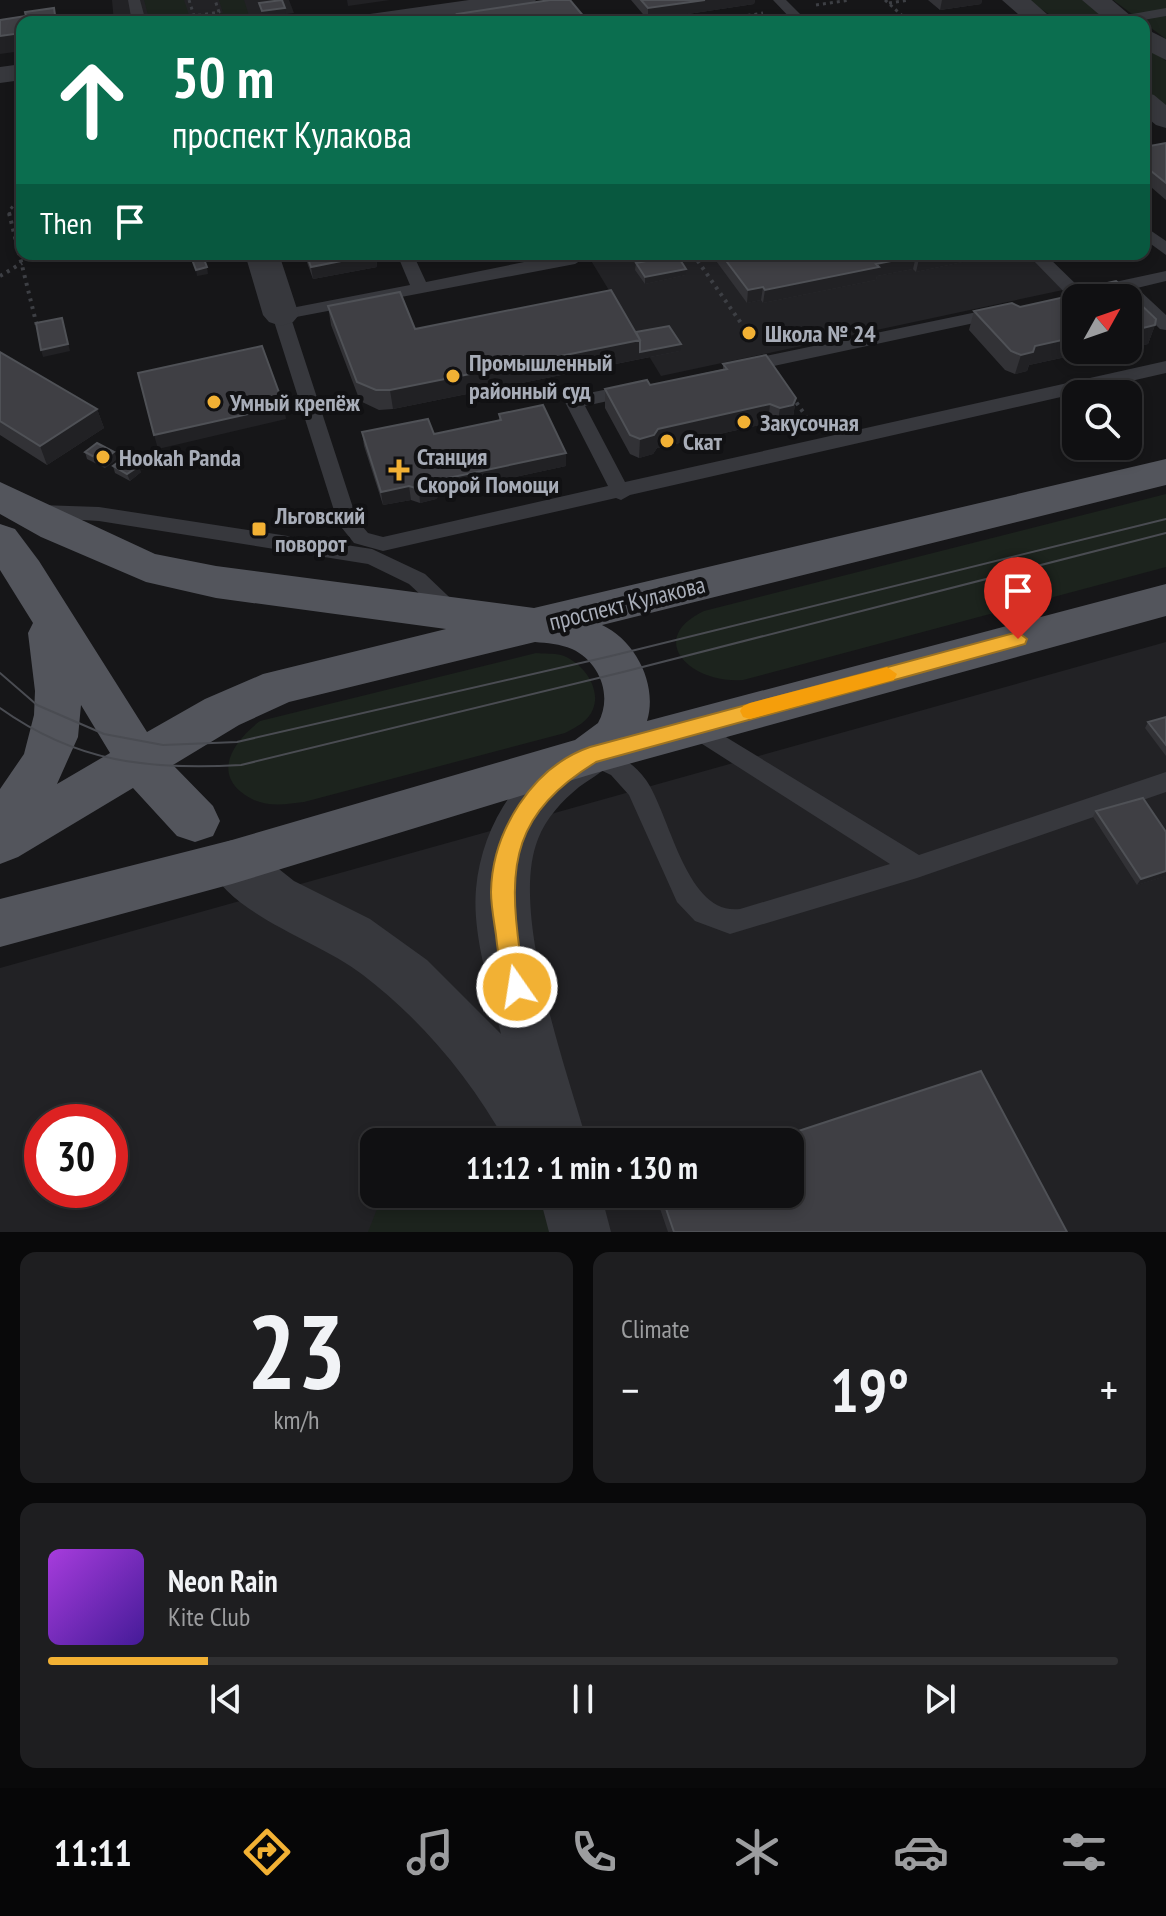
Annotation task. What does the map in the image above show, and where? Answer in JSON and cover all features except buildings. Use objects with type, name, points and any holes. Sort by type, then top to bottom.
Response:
[{"type":"main road","name":"проспект Кулакова","points":[[13,530],[146,567],[216,582],[536,625],[1166,472]]},
{"type":"main road","points":[[13,530],[138,759],[232,862]]},
{"type":"main road","points":[[0,826],[31,789],[52,751],[60,705],[58,671],[49,627],[13,530]]},
{"type":"main road","points":[[0,923],[232,862],[693,726],[1166,600]]},
{"type":"main road","points":[[0,842],[222,712],[279,687],[536,625],[564,629],[592,640],[611,656],[623,672],[630,694],[627,716],[614,739],[590,755]]},
{"type":"main road","points":[[195,821],[185,802],[182,774],[199,740],[245,704],[279,687]]},
{"type":"street","points":[[442,16],[523,0]]},
{"type":"street","points":[[1015,0],[1035,16]]},
{"type":"street","points":[[1095,0],[1114,16]]},
{"type":"street","points":[[1150,106],[1166,119]]},
{"type":"street","points":[[264,260],[281,315]]},
{"type":"street","points":[[553,1128],[509,957],[502,890],[512,838],[534,799],[562,773],[590,755]]},
{"type":"street","points":[[232,862],[275,896],[351,936],[417,983],[473,1042],[532,1128]]},
{"type":"lane","points":[[779,0],[795,16]]},
{"type":"lane","points":[[1150,236],[1166,250]]},
{"type":"lane","points":[[408,260],[420,289]]},
{"type":"lane","points":[[570,260],[281,315],[348,523],[361,538],[383,544],[621,493],[1166,367]]},
{"type":"lane","points":[[1040,260],[1062,289]]},
{"type":"lane","points":[[1129,284],[1166,276]]},
{"type":"lane","points":[[1142,302],[1166,325]]},
{"type":"lane","points":[[725,370],[1015,309]]},
{"type":"lane","points":[[621,493],[574,402],[646,387]]},
{"type":"lane","points":[[693,726],[917,867]]},
{"type":"lane","points":[[590,755],[623,768],[637,785],[674,873],[698,909],[731,922],[917,867],[1166,782]]},
{"type":"path","points":[[189,0],[194,16],[219,12],[215,0]]},
{"type":"path","points":[[887,2],[909,0]]},
{"type":"path","points":[[887,2],[902,16]]},
{"type":"path","points":[[727,6],[736,16]]},
{"type":"path","points":[[676,13],[679,16]]},
{"type":"path","points":[[16,202],[9,211],[16,239]]},
{"type":"path","points":[[21,260],[38,330]]},
{"type":"path","points":[[0,276],[22,263]]},
{"type":"shaded area","points":[[112,0],[289,0],[294,13],[272,16],[113,16]]},
{"type":"shaded area","points":[[144,0],[184,0],[189,16],[148,16]]},
{"type":"shaded area","points":[[219,0],[244,0],[249,16],[216,16],[223,13]]},
{"type":"shaded area","points":[[1029,0],[1085,0],[1098,11],[1098,16],[1053,16]]},
{"type":"shaded area","points":[[1113,0],[1166,0],[1166,39],[1150,27],[1150,16],[1135,16]]},
{"type":"shaded area","points":[[1150,49],[1166,61],[1166,108],[1150,96]]},
{"type":"shaded area","name":"Школа № 24","points":[[591,260],[1033,260],[1062,290],[661,376]]},
{"type":"shaded area","points":[[1166,494],[1166,567],[743,680],[707,675],[692,668],[677,647],[678,635],[686,622],[704,611]]},
{"type":"shaded area","points":[[1166,642],[1166,1232],[0,1232],[0,968]]},
{"type":"shaded area","points":[[536,653],[558,654],[576,663],[588,676],[595,692],[591,713],[581,724],[565,733],[304,802],[266,804],[240,791],[232,781],[228,771],[233,750],[260,721]]},
{"type":"shaded area","points":[[377,1208],[551,1208],[560,1232],[368,1232]]},
{"type":"tram line","points":[[0,673],[37,705],[104,734],[163,745],[237,742],[611,656],[1166,519]]},
{"type":"tram line","points":[[0,708],[57,741],[115,759],[175,766],[241,765],[623,672],[1166,533]]},
{"type":"slow traffic","points":[[750,711],[887,674]]},
{"type":"place","name":"Школа № 24","points":[[749,333]]},
{"type":"place","name":"Промышленный районный суд","points":[[453,376]]},
{"type":"place","name":"Умный крепёж","points":[[214,402]]},
{"type":"place","name":"Закусочная","points":[[744,422]]},
{"type":"place","name":"Скат","points":[[667,441]]},
{"type":"place","name":"Hookah Panda","points":[[103,457]]},
{"type":"place","name":"Станция Скорой Помощи","points":[[399,470]]},
{"type":"place","name":"Льговский поворот","points":[[259,529]]},
{"type":"route","points":[[517,987],[509,957],[502,890],[512,838],[534,799],[562,773],[590,755],[1018,639]]}]
